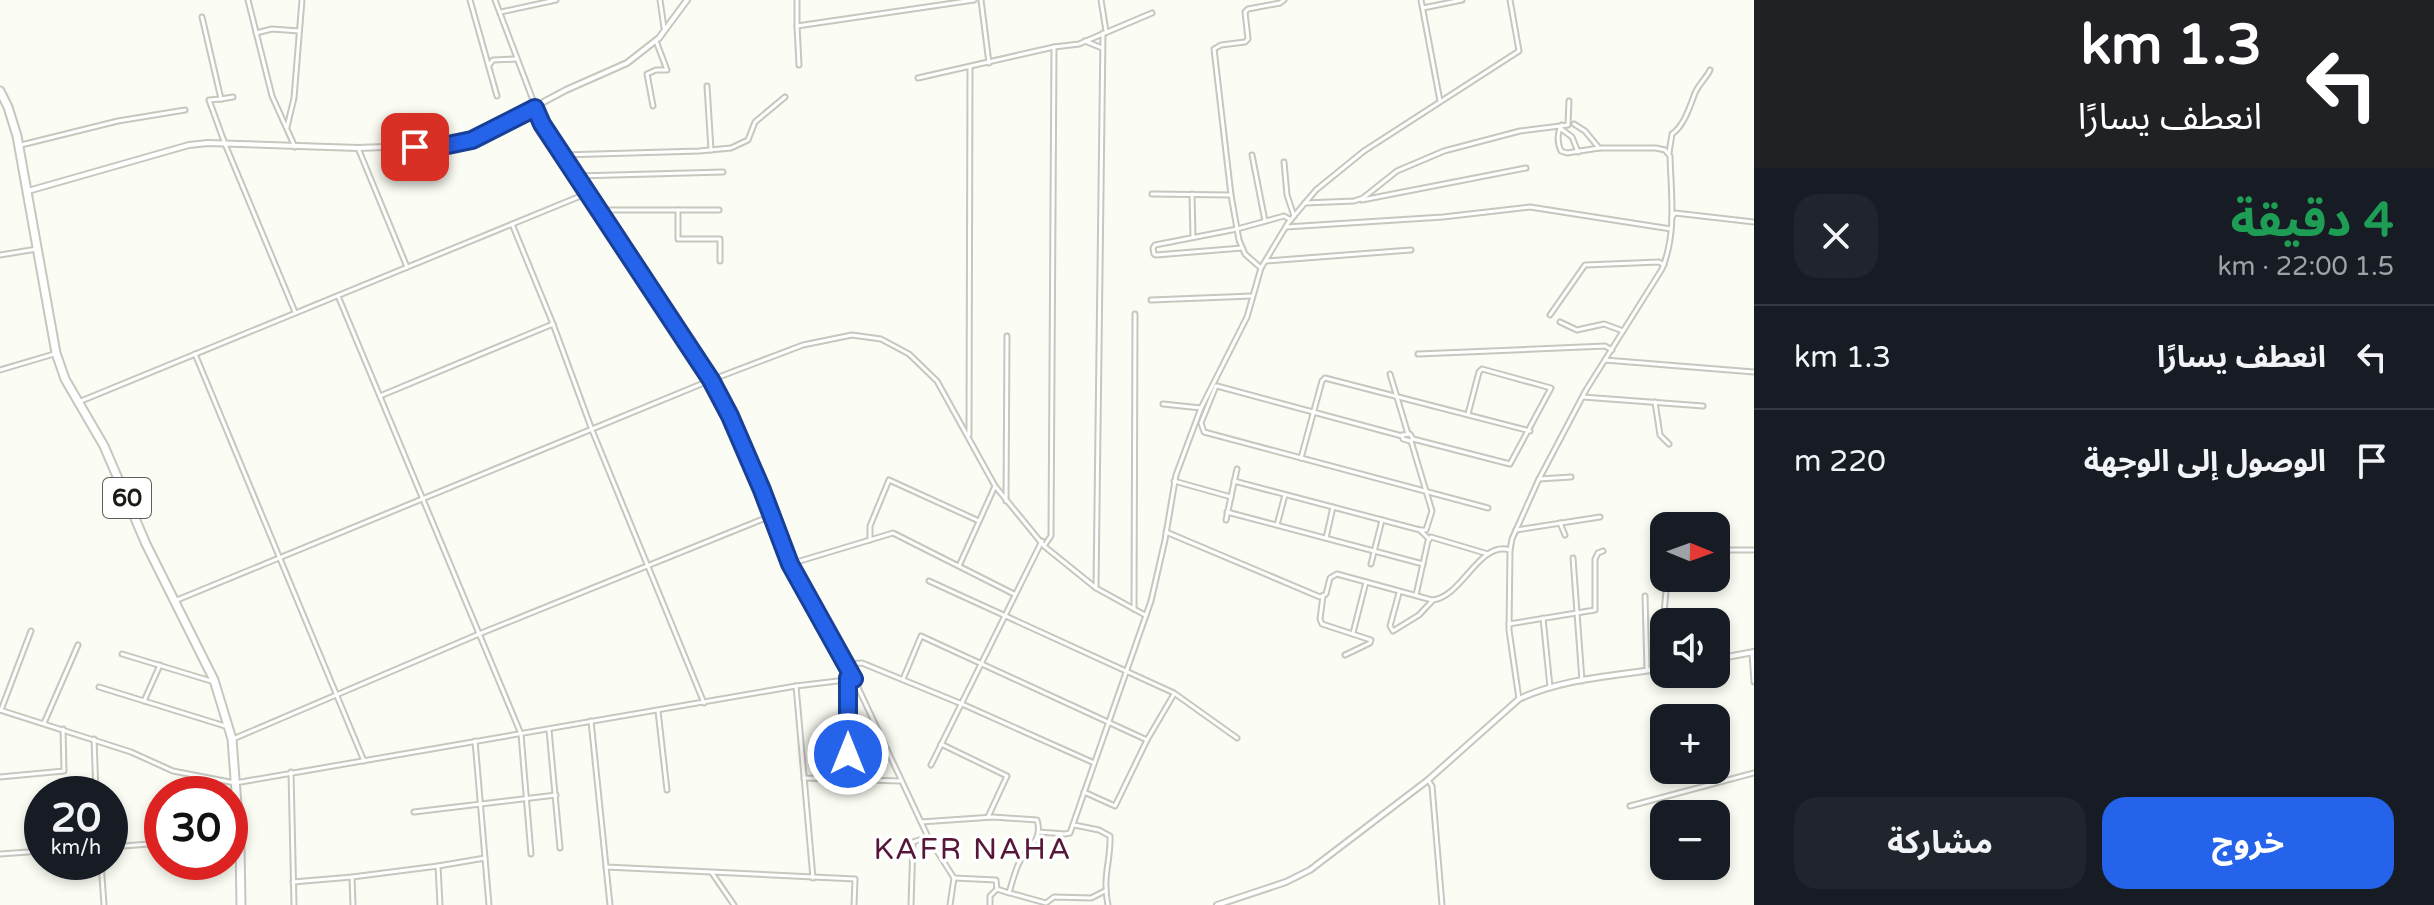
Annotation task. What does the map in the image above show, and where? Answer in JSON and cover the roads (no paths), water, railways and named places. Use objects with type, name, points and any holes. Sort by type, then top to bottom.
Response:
[{"type":"highway","name":"60","points":[[0,91],[19,146],[56,353],[65,379],[104,446],[146,544],[215,683],[232,739],[235,776]]},
{"type":"highway","name":"60","points":[[240,880],[241,905]]},
{"type":"street","points":[[248,0],[272,96],[295,147]]},
{"type":"street","points":[[287,127],[294,98],[302,0]]},
{"type":"street","points":[[470,0],[497,96]]},
{"type":"street","points":[[495,0],[542,124],[711,380],[730,416],[773,515],[790,564],[845,664],[928,837],[954,878],[950,905]]},
{"type":"street","points":[[501,12],[556,0]]},
{"type":"street","points":[[660,0],[665,30]]},
{"type":"street","points":[[28,191],[189,145],[358,148],[460,144],[627,63],[656,41],[687,0]]},
{"type":"street","points":[[797,0],[799,65]]},
{"type":"street","points":[[797,26],[974,0]]},
{"type":"street","points":[[981,0],[989,63]]},
{"type":"street","points":[[1096,588],[1104,32],[1101,0]]},
{"type":"street","points":[[1261,268],[1250,260],[1242,248],[1237,229],[1214,49],[1248,39],[1245,12],[1248,9],[1284,0]]},
{"type":"street","points":[[1421,0],[1440,101]]},
{"type":"street","points":[[1422,8],[1462,0]]},
{"type":"street","points":[[1039,832],[1070,833],[1151,601],[1174,481],[1201,408],[1244,323],[1261,268],[1292,218],[1316,190],[1364,151],[1519,51],[1510,0]]},
{"type":"street","points":[[918,78],[1085,41],[1152,13]]},
{"type":"street","points":[[202,17],[220,99]]},
{"type":"street","points":[[256,33],[272,29],[299,31]]},
{"type":"street","points":[[653,106],[647,74],[667,70],[656,41]]},
{"type":"street","points":[[1085,41],[1102,48]]},
{"type":"street","points":[[1044,546],[1051,536],[1054,47]]},
{"type":"street","points":[[489,65],[493,60],[517,59]]},
{"type":"street","points":[[969,438],[970,67]]},
{"type":"street","points":[[1519,699],[1509,624],[1510,550],[1516,530],[1539,479],[1583,397],[1664,265],[1672,230],[1669,154],[1672,134],[1692,106],[1696,91],[1710,70]]},
{"type":"street","points":[[707,86],[711,150]]},
{"type":"street","points":[[233,97],[209,100],[295,312]]},
{"type":"street","points":[[563,155],[731,148],[748,140],[755,122],[785,97]]},
{"type":"street","points":[[1354,201],[1363,198],[1397,171],[1444,151],[1520,131],[1568,125],[1569,101]]},
{"type":"street","points":[[19,146],[118,121],[185,110]]},
{"type":"street","points":[[1574,124],[1585,131],[1599,148]]},
{"type":"street","points":[[1561,127],[1559,146],[1561,151],[1567,153],[1599,148],[1656,148],[1669,154]]},
{"type":"street","points":[[1561,127],[1572,137],[1578,152]]},
{"type":"street","points":[[358,148],[407,267]]},
{"type":"street","points":[[1252,155],[1265,221]]},
{"type":"street","points":[[1284,162],[1292,218]]},
{"type":"street","points":[[1305,203],[1354,201],[1526,168]]},
{"type":"street","points":[[577,176],[723,172]]},
{"type":"street","points":[[78,402],[588,193]]},
{"type":"street","points":[[1152,194],[1231,195]]},
{"type":"street","points":[[1192,194],[1193,237]]},
{"type":"street","points":[[1286,227],[1443,217],[1530,207],[1672,230]]},
{"type":"street","points":[[600,210],[719,210]]},
{"type":"street","points":[[678,210],[678,239],[720,239],[720,261]]},
{"type":"street","points":[[1672,217],[1675,213],[1754,222]]},
{"type":"street","points":[[1242,248],[1154,254],[1155,245],[1285,216],[1292,218]]},
{"type":"street","points":[[512,224],[704,704]]},
{"type":"street","points":[[0,255],[37,249]]},
{"type":"street","points":[[1266,261],[1411,250]]},
{"type":"street","points":[[1550,315],[1585,265],[1659,262],[1664,265]]},
{"type":"street","points":[[338,296],[521,734],[531,854]]},
{"type":"street","points":[[1151,300],[1252,296]]},
{"type":"street","points":[[1134,609],[1135,314]]},
{"type":"street","points":[[1560,322],[1577,330],[1604,324],[1623,331]]},
{"type":"street","points":[[380,396],[553,324]]},
{"type":"street","points":[[174,601],[711,380],[803,345],[852,335],[881,339],[909,354],[937,381],[995,486],[1044,546],[1096,588],[1145,615]]},
{"type":"street","points":[[1006,501],[1007,336]]},
{"type":"street","points":[[1418,354],[1605,346],[1612,350]]},
{"type":"street","points":[[0,370],[56,353]]},
{"type":"street","points":[[195,354],[364,761]]},
{"type":"street","points":[[1605,360],[1754,372]]},
{"type":"street","points":[[1214,385],[1508,465],[1514,462],[1551,392],[1549,386],[1481,369],[1468,414]]},
{"type":"street","points":[[1234,481],[1426,530],[1432,511],[1412,436],[1408,434],[1390,374]]},
{"type":"street","points":[[1301,458],[1325,378],[1530,431]]},
{"type":"street","points":[[1214,385],[1201,423],[1204,432],[1488,508]]},
{"type":"street","points":[[1583,397],[1703,406]]},
{"type":"street","points":[[1655,402],[1660,435],[1669,444]]},
{"type":"street","points":[[1163,404],[1201,408]]},
{"type":"street","points":[[1402,436],[1408,434]]},
{"type":"street","points":[[1226,520],[1237,469]]},
{"type":"street","points":[[1539,479],[1571,477]]},
{"type":"street","points":[[870,540],[870,526],[889,480],[979,521]]},
{"type":"street","points":[[1174,481],[1231,497]]},
{"type":"street","points":[[959,566],[995,486]]},
{"type":"street","points":[[1277,525],[1285,495]]},
{"type":"street","points":[[1326,538],[1333,507]]},
{"type":"street","points":[[1227,512],[1423,564]]},
{"type":"street","points":[[232,739],[479,634],[773,515]]},
{"type":"street","points":[[1516,530],[1600,517]]},
{"type":"street","points":[[1371,564],[1382,520]]},
{"type":"street","points":[[1560,523],[1565,535]]},
{"type":"street","points":[[1420,530],[1429,539]]},
{"type":"street","points":[[1166,532],[1323,596]]},
{"type":"street","points":[[790,564],[893,533],[1014,594]]},
{"type":"street","points":[[1415,596],[1429,539],[1434,536],[1488,554]]},
{"type":"street","points":[[931,765],[1042,541]]},
{"type":"street","points":[[1345,655],[1371,642],[1370,639],[1322,624],[1323,596],[1330,578],[1335,574],[1433,600],[1452,590],[1488,554],[1500,548],[1510,550]]},
{"type":"street","points":[[1730,550],[1754,550]]},
{"type":"street","points":[[1509,624],[1595,610],[1595,559],[1603,551]]},
{"type":"street","points":[[1573,558],[1582,681]]},
{"type":"street","points":[[929,581],[1174,693],[1237,738]]},
{"type":"street","points":[[1353,634],[1366,582]]},
{"type":"street","points":[[1399,591],[1390,626],[1393,631],[1419,615],[1433,600]]},
{"type":"street","points":[[1645,596],[1647,670]]},
{"type":"street","points":[[1543,618],[1550,687]]},
{"type":"street","points":[[31,631],[0,710],[131,752],[173,771],[199,776]]},
{"type":"street","points":[[903,679],[921,636],[1147,740]]},
{"type":"street","points":[[44,723],[78,645]]},
{"type":"street","points":[[1730,657],[1753,653],[1754,682]]},
{"type":"street","points":[[122,654],[215,683]]},
{"type":"street","points":[[845,664],[862,663],[903,679],[1093,762]]},
{"type":"street","points":[[144,701],[160,665]]},
{"type":"street","points":[[1217,905],[1286,882],[1310,870],[1428,780],[1519,699],[1550,687],[1650,670]]},
{"type":"street","points":[[248,780],[851,678]]},
{"type":"street","points":[[848,779],[851,678]]},
{"type":"street","points":[[796,686],[813,878]]},
{"type":"street","points":[[99,687],[228,726]]},
{"type":"street","points":[[1084,792],[1115,806],[1174,693]]},
{"type":"street","points":[[658,711],[667,790]]},
{"type":"street","points":[[591,721],[610,905]]},
{"type":"street","points":[[0,777],[64,771],[63,729]]},
{"type":"street","points":[[549,730],[560,848]]},
{"type":"street","points":[[94,739],[95,776]]},
{"type":"street","points":[[475,741],[489,905]]},
{"type":"street","points":[[941,744],[1007,776],[988,817]]},
{"type":"street","points":[[291,772],[294,905]]},
{"type":"street","points":[[1630,806],[1754,773]]},
{"type":"street","points":[[804,778],[902,781]]},
{"type":"street","points":[[1428,780],[1432,786],[1442,905]]},
{"type":"street","points":[[414,812],[556,795]]},
{"type":"street","points":[[921,822],[988,817],[1037,820],[1039,832],[1035,843],[1019,862],[1009,893]]},
{"type":"street","points":[[1073,825],[1099,830],[1110,836],[1105,891],[1108,905]]},
{"type":"street","points":[[911,905],[913,842],[928,837]]},
{"type":"street","points":[[0,854],[24,852]]},
{"type":"street","points":[[293,882],[485,858]]},
{"type":"street","points":[[438,866],[440,905]]},
{"type":"street","points":[[606,867],[855,879],[854,905]]},
{"type":"street","points":[[712,873],[734,905]]},
{"type":"street","points":[[352,877],[353,905]]},
{"type":"street","points":[[954,878],[996,880],[997,889]]},
{"type":"street","points":[[102,880],[104,905]]},
{"type":"street","points":[[997,889],[1039,903],[1046,903],[1054,897],[1091,898],[1105,891]]},
{"type":"street","points":[[990,905],[990,896],[997,889]]},
{"type":"district","name":"KAFR NAHA","points":[[973,849]]}]
